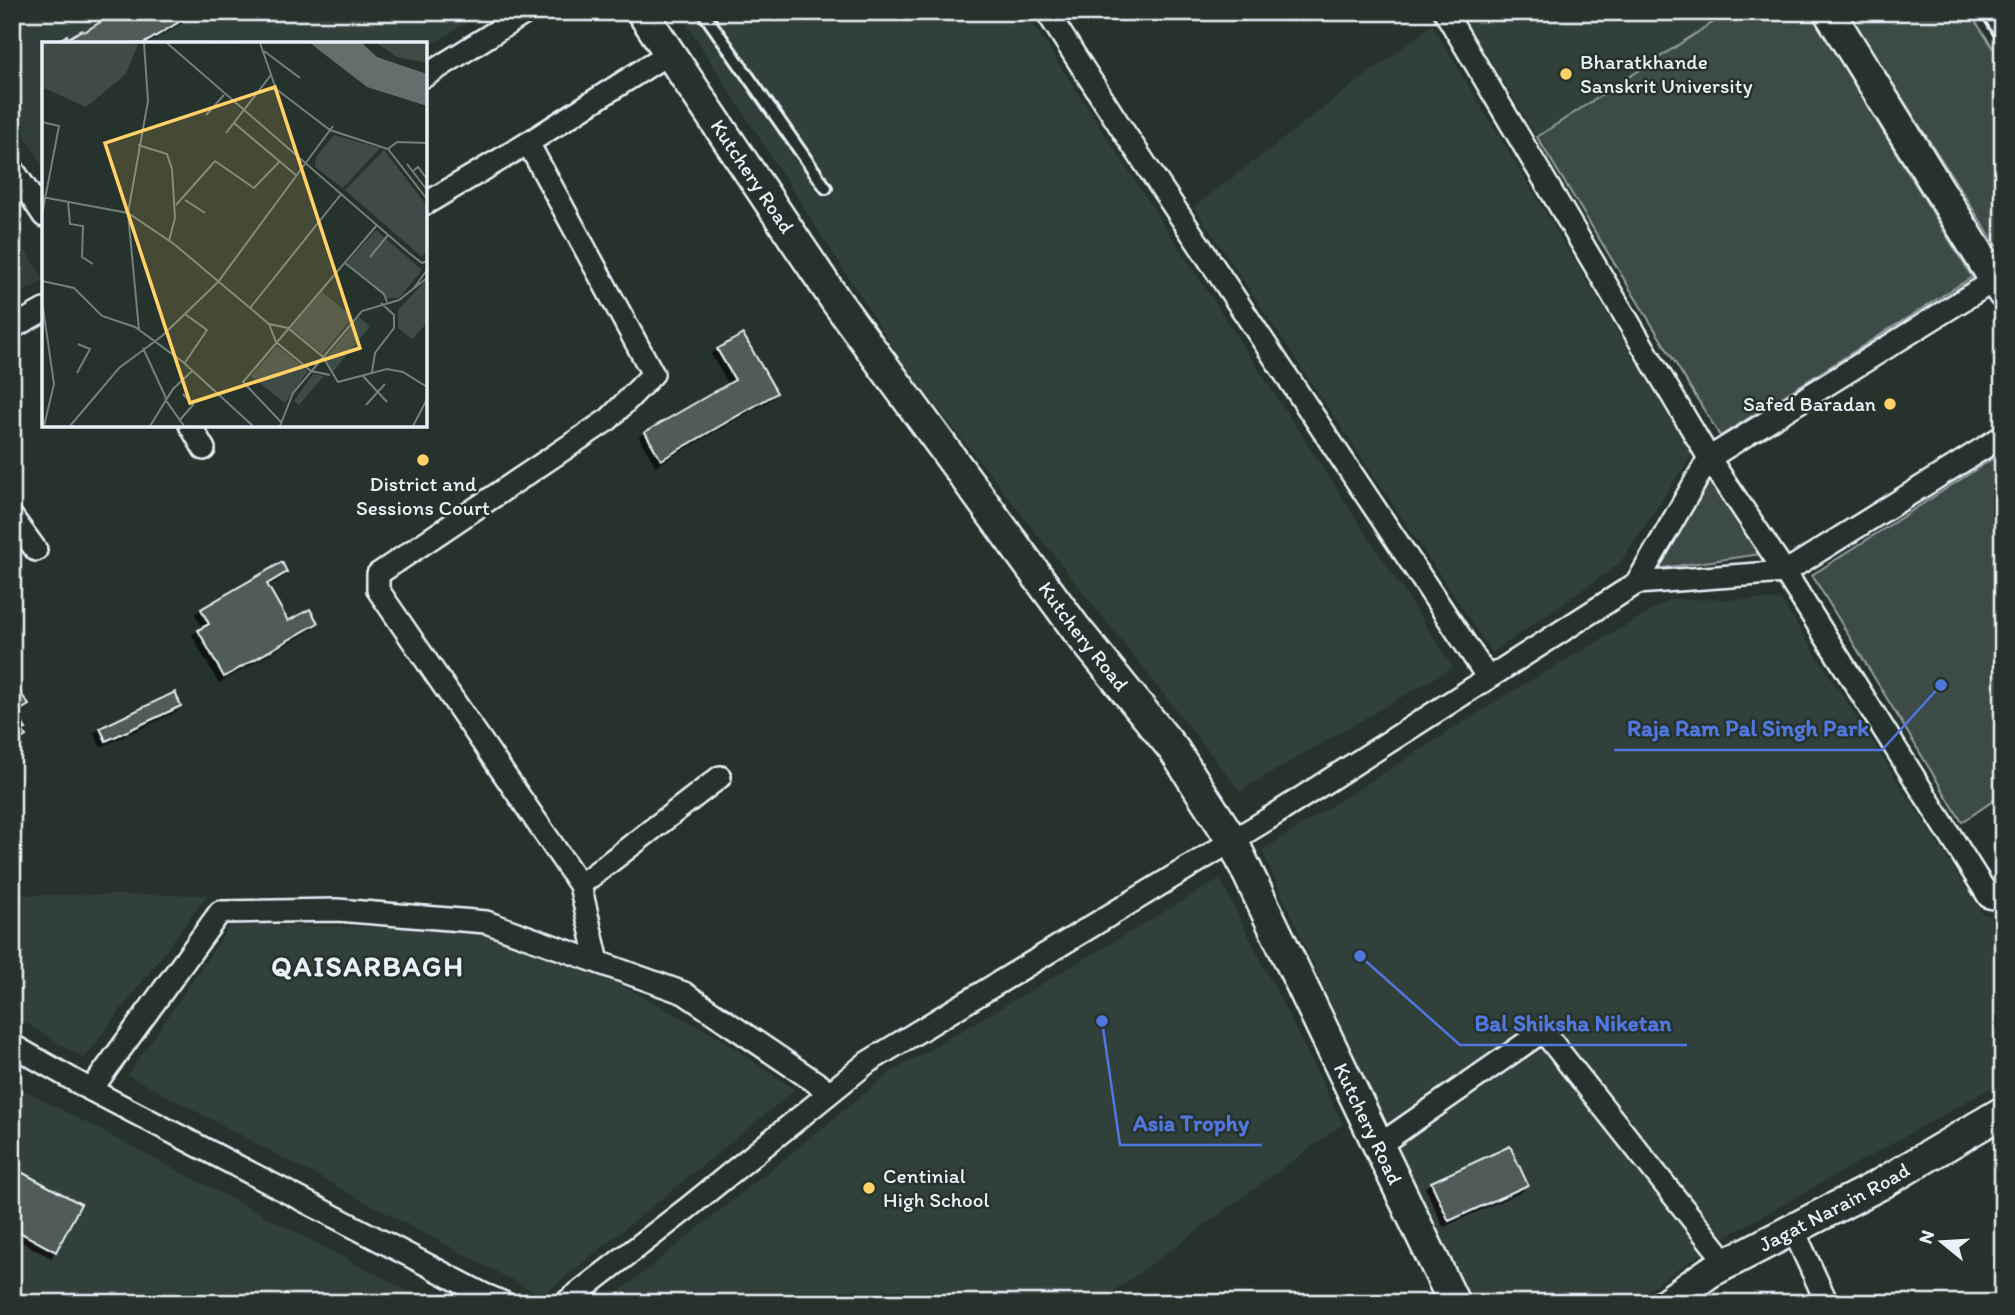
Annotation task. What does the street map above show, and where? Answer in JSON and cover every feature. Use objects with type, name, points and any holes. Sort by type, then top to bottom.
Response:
[{"type":"street","points":[[427,75],[527,12]]},
{"type":"street","name":"Kutchery Road","points":[[642,12],[836,301],[1076,629],[1174,750],[1232,840],[1454,1303]]},
{"type":"street","points":[[1047,12],[1488,678]]},
{"type":"street","points":[[1445,12],[1709,458],[1785,572],[1989,897],[2003,900]]},
{"type":"street","points":[[565,1303],[868,1062],[1268,819],[1637,583],[1709,458],[2000,284],[1829,12]]},
{"type":"street","points":[[427,203],[528,143],[669,52]]},
{"type":"street","points":[[528,143],[653,374],[609,419],[378,574],[378,590],[580,885],[598,962]]},
{"type":"street","points":[[12,168],[42,213]]},
{"type":"street","points":[[12,328],[42,311]]},
{"type":"street","points":[[191,427],[204,449]]},
{"type":"street","points":[[1637,583],[1785,572],[2003,436]]},
{"type":"street","points":[[12,517],[36,550]]},
{"type":"street","points":[[580,885],[720,777]]},
{"type":"street","points":[[90,1090],[220,912],[337,910],[486,922],[684,993],[830,1092]]},
{"type":"street","points":[[1378,1146],[1544,1031],[1727,1263]]},
{"type":"street","points":[[12,1045],[90,1090],[504,1303]]},
{"type":"street","name":"Jagat Narain Road","points":[[1666,1303],[1710,1272],[1880,1185],[2003,1112]]},
{"type":"street","points":[[1793,1229],[1827,1303]]},
{"type":"lane","points":[[703,12],[826,188]]},
{"type":"lane","points":[[1987,12],[2003,38]]},
{"type":"shaded area","points":[[40,12],[483,12],[427,48],[427,42],[42,42],[42,164],[12,115],[12,30]]},
{"type":"shaded area","points":[[679,12],[1025,12],[1453,667],[1240,791],[907,369]]},
{"type":"shaded area","name":"Bharatkhande Sanskrit University","points":[[1460,12],[1729,12],[1537,137]]},
{"type":"shaded area","points":[[1729,12],[1810,12],[1972,277],[1720,436],[1537,137]]},
{"type":"shaded area","points":[[1847,12],[1969,12],[2003,62],[2003,256]]},
{"type":"shaded area","points":[[1432,25],[1692,455],[1620,563],[1492,653],[1194,207]]},
{"type":"shaded area","points":[[12,229],[42,277],[42,281],[12,299]]},
{"type":"shaded area","points":[[2003,452],[2003,794],[1962,822],[1812,575]]},
{"type":"shaded area","points":[[1710,481],[1761,554],[1655,569]]},
{"type":"shaded area","points":[[1672,599],[1781,600],[1983,914],[2003,918],[2003,1081],[1727,1236],[1629,1303],[1470,1303],[1386,1126],[1262,850],[1521,686]]},
{"type":"shaded area","points":[[1220,879],[1343,1124],[1098,1303],[606,1303],[890,1073]]},
{"type":"shaded area","points":[[12,895],[207,895],[84,1059],[12,1014]]},
{"type":"shaded area","points":[[231,924],[479,933],[615,982],[719,1037],[795,1090],[542,1296],[128,1075]]},
{"type":"shaded area","points":[[12,1084],[431,1303],[12,1303]]},
{"type":"building","points":[[117,12],[192,14],[146,42],[68,42],[67,39],[82,30],[84,32]]},
{"type":"building","points":[[67,35],[68,38],[62,42],[56,42]]},
{"type":"building","points":[[743,334],[777,393],[661,460],[645,432],[735,380],[717,349]]},
{"type":"building","points":[[282,562],[287,572],[267,584],[288,621],[310,609],[318,623],[224,677],[198,630],[209,624],[201,609]]},
{"type":"building","points":[[20,692],[29,705],[16,713],[26,729],[22,730],[26,736],[12,745],[12,697]]},
{"type":"building","points":[[175,692],[181,706],[106,741],[100,728]]},
{"type":"building","points":[[1510,1146],[1528,1185],[1449,1221],[1431,1182]]},
{"type":"building","points":[[12,1167],[81,1204],[56,1252],[12,1228]]},
{"type":"place","name":"Bharatkhande Sanskrit University","points":[[1566,74]]},
{"type":"place","name":"Safed Baradan","points":[[1890,404]]},
{"type":"place","name":"District and Sessions Court","points":[[423,460]]},
{"type":"place","name":"Raja Ram Pal Singh Park","points":[[1941,685]]},
{"type":"place","name":"Bal Shiksha Niketan","points":[[1360,956]]},
{"type":"place","name":"Asia Trophy","points":[[1102,1021]]},
{"type":"place","name":"Centinial High School","points":[[869,1188]]},
{"type":"district","name":"QAISARBAGH","points":[[368,966]]}]
